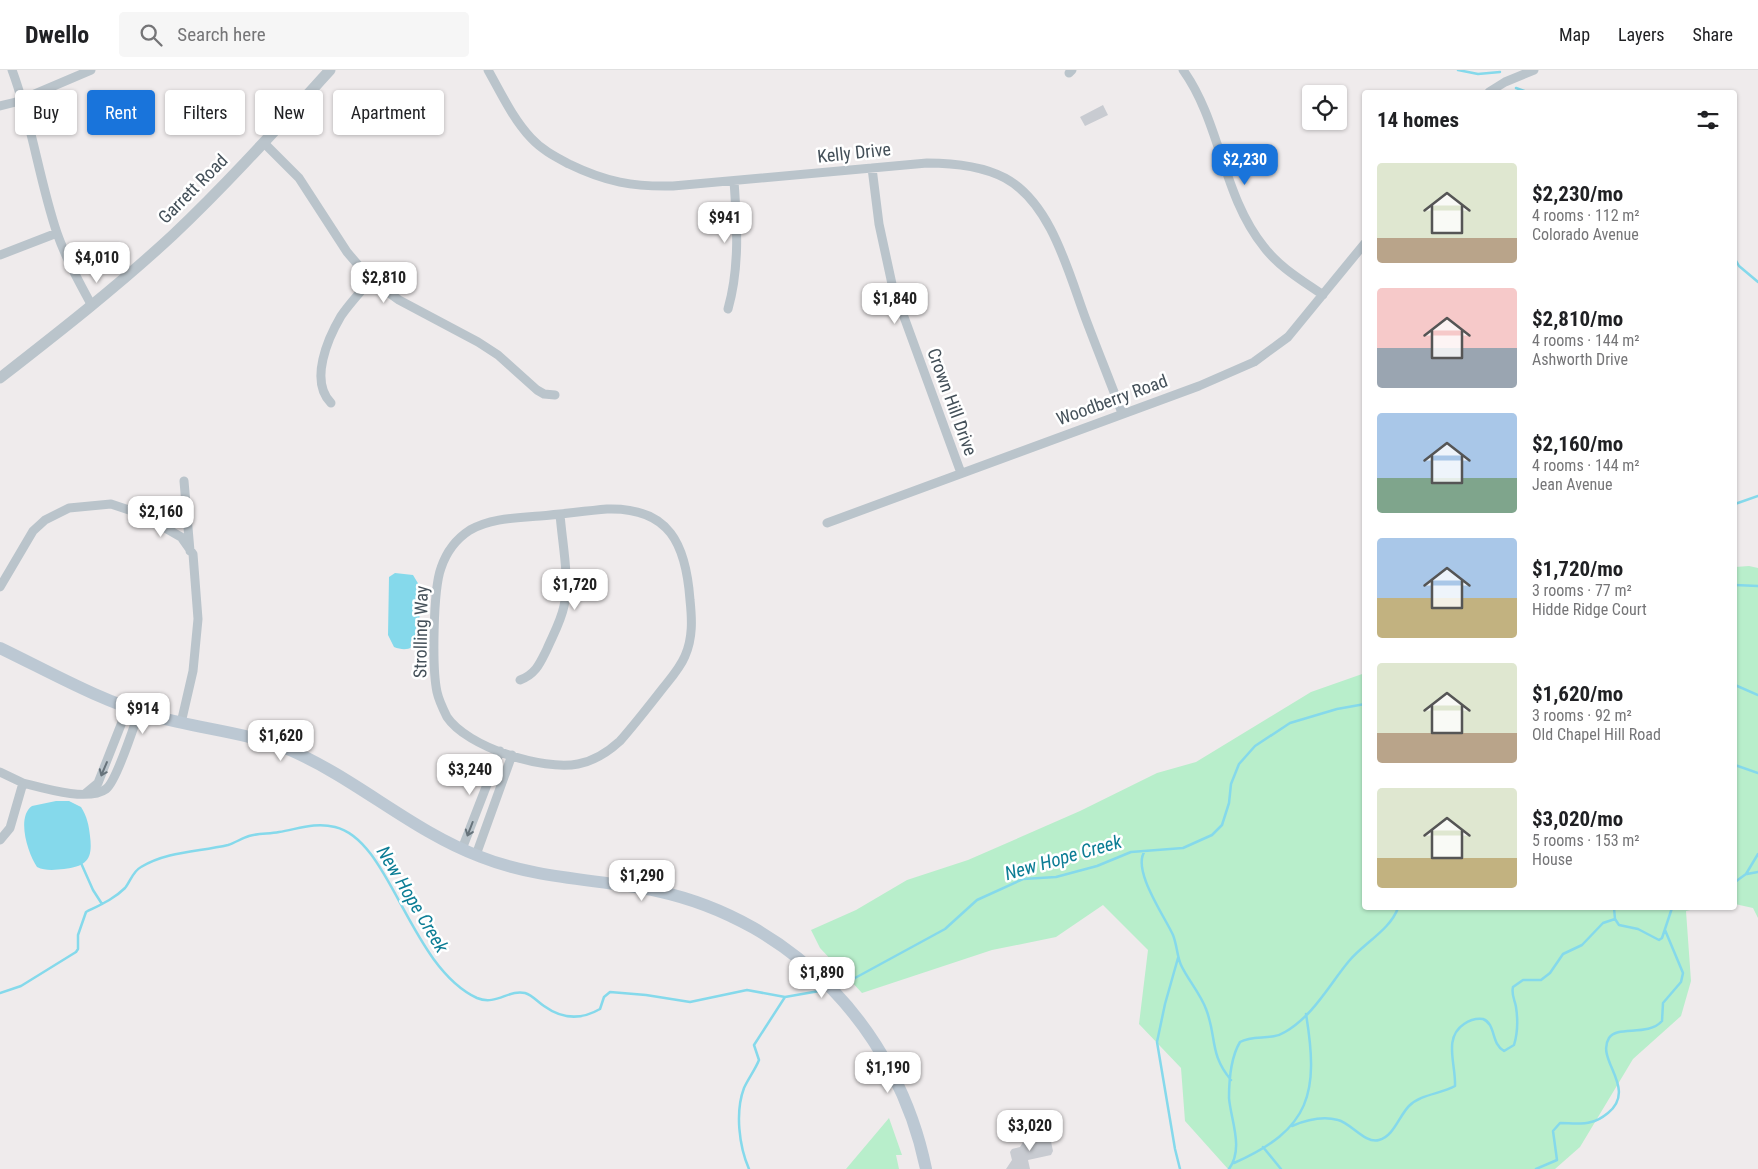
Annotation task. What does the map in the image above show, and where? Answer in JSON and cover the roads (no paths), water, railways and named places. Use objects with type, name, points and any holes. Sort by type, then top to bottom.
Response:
[{"type":"main road","points":[[0,648],[133,709],[181,723],[242,735],[290,750],[462,850],[476,856],[516,868],[640,888],[679,897],[712,908],[751,927],[780,945],[806,965],[830,986],[856,1016],[879,1048],[899,1086],[914,1125],[926,1169]]},
{"type":"street","points":[[12,70],[19,90]]},
{"type":"street","points":[[45,90],[91,70]]},
{"type":"street","name":"Garrett Road","points":[[0,378],[92,306],[172,235],[264,142],[330,70]]},
{"type":"street","name":"Kelly Drive","points":[[488,70],[502,96],[533,140],[560,159],[599,178],[619,183],[648,187],[903,164],[948,163],[988,172],[1004,178],[1018,188],[1043,216],[1060,250],[1122,413]]},
{"type":"street","points":[[1183,70],[1205,110],[1237,199],[1251,228],[1274,258],[1323,296]]},
{"type":"street","points":[[1491,90],[1534,70]]},
{"type":"street","points":[[0,106],[15,102]]},
{"type":"street","points":[[31,135],[57,233],[78,282],[92,306]]},
{"type":"street","points":[[264,142],[299,178],[347,252],[371,280],[399,300],[478,342],[498,355],[537,390],[544,394],[555,395]]},
{"type":"street","name":"Crown Hill Drive","points":[[872,168],[882,245],[892,284],[961,473]]},
{"type":"street","points":[[728,309],[733,286],[738,240],[734,180]]},
{"type":"street","points":[[0,255],[57,233]]},
{"type":"street","name":"Woodberry Road","points":[[827,523],[1199,386],[1254,362],[1288,337],[1362,246]]},
{"type":"street","points":[[331,403],[321,387],[323,362],[327,346],[342,315],[371,280]]},
{"type":"street","points":[[184,481],[190,551]]},
{"type":"street","points":[[0,587],[33,531],[45,520],[61,511],[79,506],[111,504],[142,514],[181,538],[193,554],[198,619],[193,671],[181,723]]},
{"type":"street","name":"Strolling Way","points":[[622,509],[645,515],[666,528],[680,548],[685,561],[691,606],[691,638],[684,658],[629,731],[611,749],[588,762],[566,765],[512,755],[462,733],[448,718],[440,703],[435,674],[438,576],[455,542],[479,526],[499,520],[560,514],[622,509]]},
{"type":"street","points":[[520,680],[538,668],[557,628],[565,605],[566,588],[560,514]]},
{"type":"street","points":[[0,772],[23,783],[71,794],[85,794],[98,783],[133,709]]},
{"type":"street","points":[[462,850],[500,751]]},
{"type":"street","points":[[476,856],[512,755]]},
{"type":"street","points":[[0,840],[10,828],[23,783]]},
{"type":"street","points":[[481,800],[494,805]]},
{"type":"water","points":[[395,573],[413,575],[419,585],[419,640],[408,649],[394,647],[388,635],[389,577]]},
{"type":"water","points":[[56,801],[69,801],[81,807],[88,825],[91,844],[89,856],[83,863],[72,868],[50,870],[37,867],[27,845],[24,827],[27,811],[32,806]]},
{"type":"waterway","points":[[1458,70],[1478,74],[1500,72]]},
{"type":"waterway","points":[[1516,88],[1522,90]]},
{"type":"waterway","points":[[1737,262],[1758,282]]},
{"type":"waterway","points":[[1737,503],[1758,496]]},
{"type":"waterway","name":"New Hope Creek","points":[[1737,585],[1758,586]]},
{"type":"waterway","points":[[1737,686],[1758,695]]},
{"type":"waterway","name":"New Hope Creek","points":[[835,986],[855,978],[945,929],[977,900],[1023,879],[1056,877],[1097,866],[1131,852],[1183,848],[1212,835],[1222,825],[1229,803],[1231,784],[1239,764],[1255,746],[1290,723],[1337,709],[1362,705]]},
{"type":"waterway","points":[[1737,766],[1758,773]]},
{"type":"waterway","name":"New Hope Creek","points":[[0,993],[21,986],[76,952],[78,949],[78,935],[86,912],[121,892],[141,867],[162,858],[228,845],[253,835],[320,825],[335,827],[354,837],[371,855],[387,878],[434,960],[454,982],[477,998],[490,1000],[513,993],[525,993],[558,1014],[579,1016],[593,1013],[600,1009],[604,997],[610,992],[690,1002],[747,990],[785,997],[825,990]]},
{"type":"waterway","points":[[1145,851],[1142,859],[1142,869],[1146,881],[1173,935],[1181,965],[1203,1003],[1209,1019],[1219,1062],[1231,1080]]},
{"type":"waterway","points":[[1737,881],[1746,874],[1758,854]]},
{"type":"waterway","points":[[81,863],[93,890],[102,904]]},
{"type":"waterway","points":[[1747,874],[1758,872]]},
{"type":"waterway","points":[[1229,1169],[1236,1152],[1229,1084],[1231,1069],[1240,1042],[1251,1038],[1280,1035],[1304,1018],[1355,954],[1383,930],[1397,910]]},
{"type":"waterway","points":[[1614,910],[1615,919],[1619,925],[1638,929],[1659,940],[1662,938],[1671,910]]},
{"type":"waterway","points":[[1292,1126],[1315,1119],[1326,1118],[1343,1122],[1369,1139],[1379,1140],[1384,1138],[1389,1134],[1405,1110],[1414,1102],[1455,1086],[1452,1044],[1454,1036],[1464,1024],[1471,1020],[1483,1019],[1490,1025],[1500,1048],[1504,1051],[1514,1045],[1517,1021],[1512,993],[1513,987],[1523,980],[1541,980],[1550,973],[1563,954],[1582,945],[1603,923],[1615,919]]},
{"type":"waterway","points":[[1536,1169],[1557,1160],[1553,1131],[1560,1123],[1596,1121],[1608,1113],[1616,1104],[1619,1094],[1618,1084],[1607,1055],[1606,1047],[1609,1038],[1619,1032],[1649,1029],[1662,1021],[1663,1003],[1681,982],[1683,973],[1665,930]]},
{"type":"waterway","points":[[1178,958],[1157,1042],[1180,1169]]},
{"type":"waterway","points":[[749,1169],[739,1129],[741,1097],[759,1060],[754,1045],[785,997]]},
{"type":"waterway","points":[[1234,1163],[1260,1150],[1280,1136],[1294,1122],[1304,1105],[1309,1087],[1311,1066],[1306,1014]]},
{"type":"waterway","points":[[1263,1147],[1281,1169]]}]
